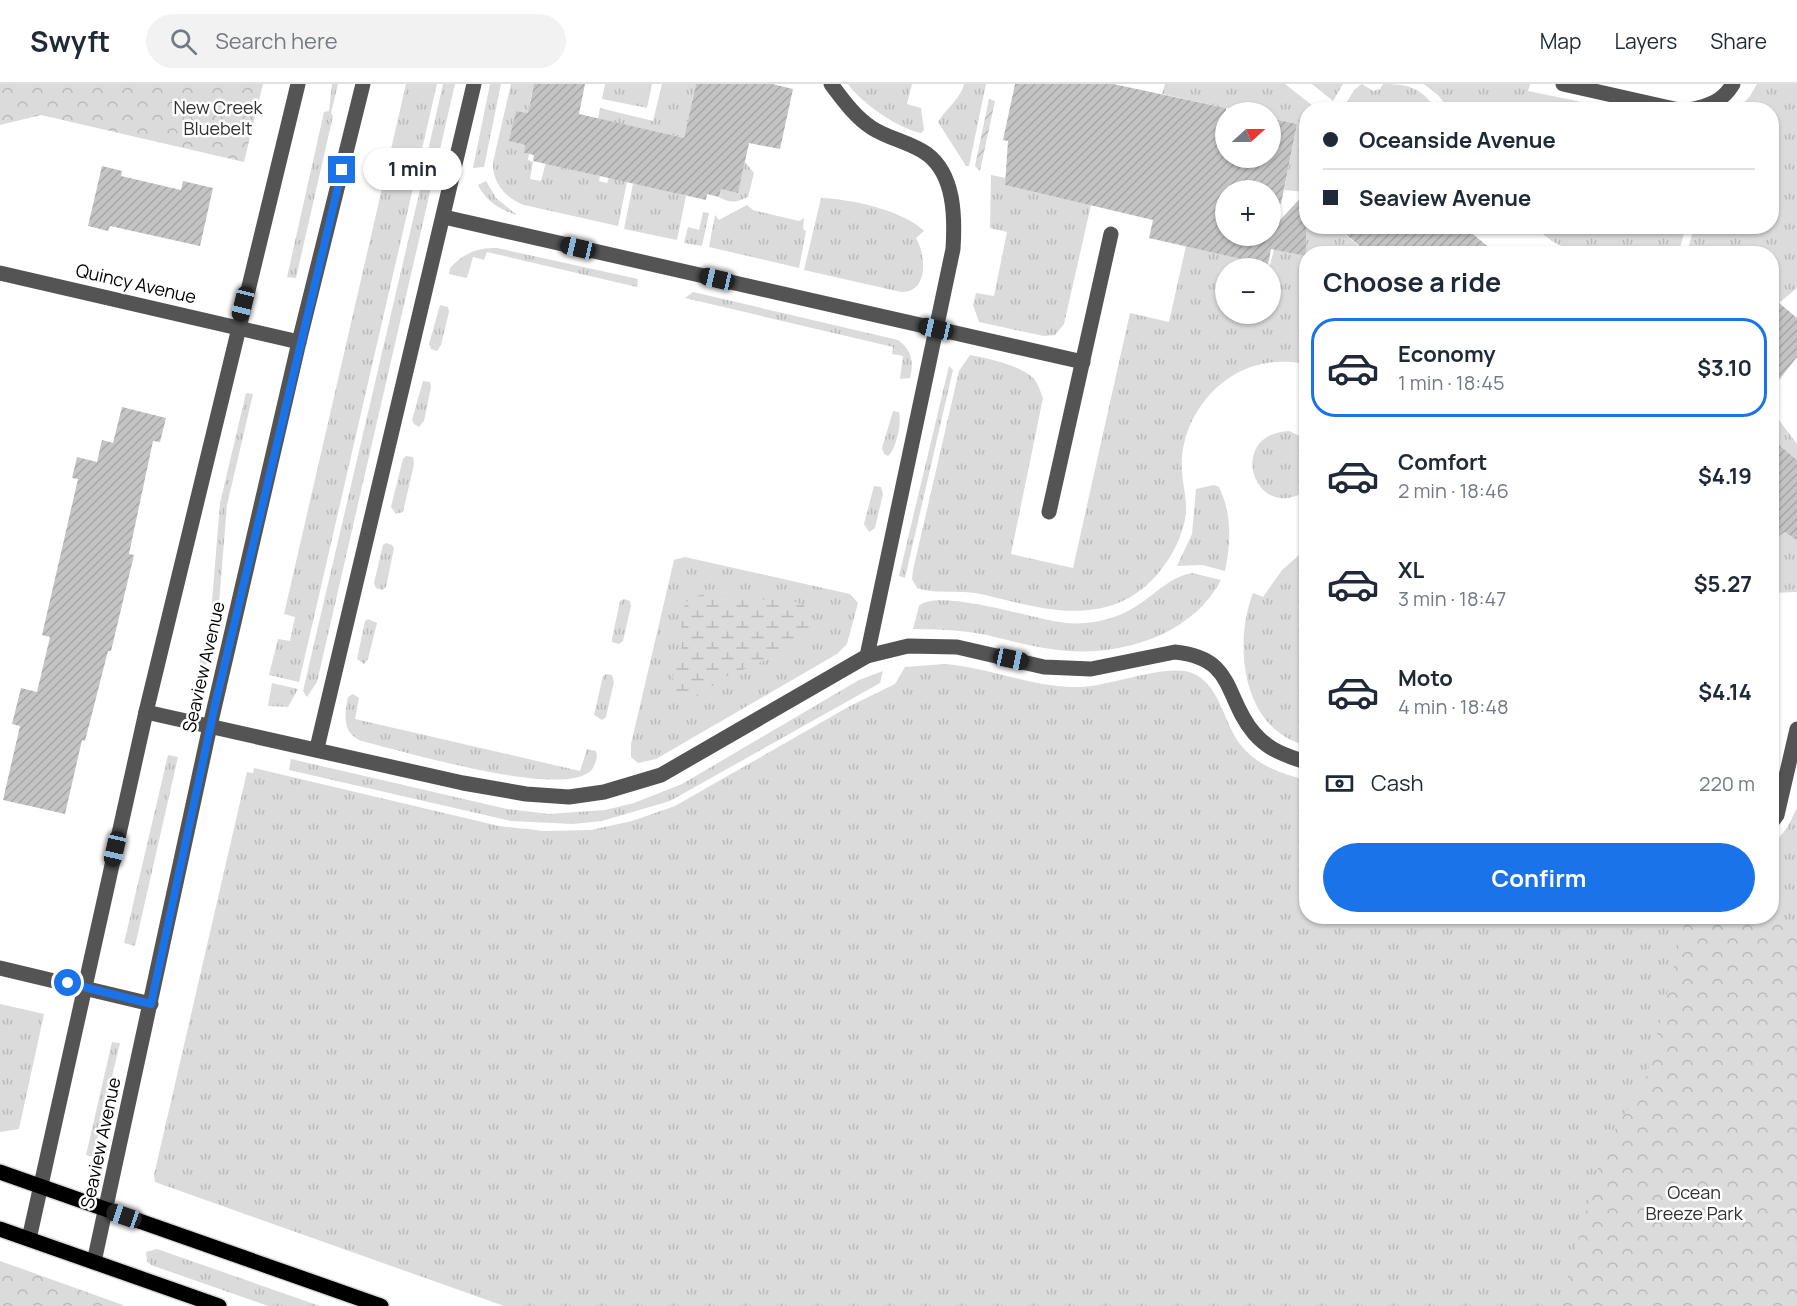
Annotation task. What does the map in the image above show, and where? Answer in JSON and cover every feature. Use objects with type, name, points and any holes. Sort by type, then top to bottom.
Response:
[{"type":"main road","points":[[0,1172],[381,1306]]},
{"type":"main road","points":[[0,1229],[219,1306]]},
{"type":"street","points":[[29,1239],[146,712],[237,327],[298,84]]},
{"type":"street","name":"Seaview Avenue","points":[[94,1262],[210,726],[299,342],[363,84]]},
{"type":"street","points":[[317,748],[474,84]]},
{"type":"street","points":[[831,84],[856,116],[873,129],[928,155],[940,170],[951,195],[955,220],[953,249],[867,656]]},
{"type":"street","points":[[1563,84],[1643,102]]},
{"type":"street","points":[[1716,102],[1727,95],[1733,84]]},
{"type":"street","points":[[444,217],[1083,362]]},
{"type":"street","points":[[1049,512],[1111,234]]},
{"type":"street","name":"Quincy Avenue","points":[[0,273],[299,342]]},
{"type":"street","points":[[146,712],[317,748],[463,783],[526,794],[569,797],[604,792],[661,775],[867,656],[908,646],[957,647],[1044,667],[1083,669],[1175,652],[1202,658],[1221,672],[1253,733],[1277,752],[1299,760]]},
{"type":"street","points":[[1779,806],[1797,729]]},
{"type":"street","points":[[0,968],[151,1004]]},
{"type":"green space","name":"New Creek Bluebelt","points":[[0,84],[263,84],[244,162],[41,115],[0,125]]},
{"type":"green space","points":[[332,84],[338,84],[331,113],[333,116],[296,278],[287,277],[324,112],[329,111]]},
{"type":"green space","points":[[406,84],[437,84],[299,682],[269,675],[278,639],[290,641],[295,617],[284,614]]},
{"type":"green space","points":[[443,84],[455,84],[438,158],[427,155]]},
{"type":"green space","points":[[490,84],[501,84],[484,167],[473,168]]},
{"type":"green space","points":[[511,84],[534,84],[529,106],[532,114],[516,111],[510,141],[525,145],[524,153],[529,154],[528,160],[533,162],[530,179],[541,181],[547,158],[553,165],[600,176],[599,181],[607,183],[609,178],[628,177],[618,226],[524,205],[506,194],[497,183],[493,162]]},
{"type":"green space","points":[[605,84],[652,84],[647,108],[602,99]]},
{"type":"green space","points":[[662,84],[696,84],[684,138],[598,119],[600,108],[653,121]]},
{"type":"green space","points":[[848,84],[912,84],[907,104],[921,108],[924,130],[921,133],[912,131],[892,121],[871,107]]},
{"type":"green space","points":[[964,84],[986,84],[969,166],[966,166],[938,122],[959,95]]},
{"type":"green space","points":[[1165,84],[1285,84],[1308,102],[1299,102],[1299,191],[1284,190],[1297,124],[1281,120],[1281,102],[1215,102],[1215,105],[1162,94]]},
{"type":"green space","points":[[1312,84],[1343,84],[1333,101]]},
{"type":"green space","points":[[1362,84],[1373,91],[1380,89],[1383,84],[1407,86],[1420,92],[1431,102],[1347,102],[1354,90]]},
{"type":"green space","points":[[1424,84],[1530,84],[1528,91],[1582,102],[1443,102]]},
{"type":"green space","points":[[1757,84],[1797,84],[1797,288],[1779,303],[1779,246],[1689,246],[1692,234],[1779,234],[1779,102],[1744,102]]},
{"type":"green space","points":[[989,99],[995,101],[980,171],[975,166]]},
{"type":"green space","points":[[745,162],[754,173],[748,197],[734,202],[719,197],[721,189],[738,192]]},
{"type":"green space","points":[[991,175],[1006,178],[1006,185],[1091,205],[1064,324],[1055,335],[1044,336],[979,322],[973,305],[976,293],[994,296],[1007,232],[990,228]]},
{"type":"green space","points":[[423,177],[433,179],[317,682],[307,697],[303,691]]},
{"type":"green space","points":[[486,181],[496,198],[517,215],[499,208],[485,196],[478,185]]},
{"type":"green space","points":[[633,184],[681,188],[680,194],[686,196],[677,240],[624,229]]},
{"type":"green space","points":[[821,198],[876,207],[903,217],[924,231],[916,238],[923,263],[921,280],[917,286],[910,291],[901,292],[804,270]]},
{"type":"green space","points":[[747,205],[753,210],[799,221],[804,218],[803,229],[806,231],[799,268],[709,247],[715,215],[719,220]]},
{"type":"green space","points":[[703,212],[709,213],[702,246],[684,243],[688,227],[699,230]]},
{"type":"green space","points":[[1299,212],[1299,234],[1344,234],[1359,246],[1299,246],[1299,363],[1268,363],[1241,371],[1221,384],[1201,405],[1188,430],[1184,444],[1182,472],[1186,513],[1182,531],[1171,555],[1155,577],[1136,593],[1116,604],[1074,611],[1030,605],[977,593],[917,588],[912,579],[913,570],[959,371],[970,355],[1002,363],[1026,373],[1036,381],[1043,398],[1011,554],[1073,568],[1130,313],[1169,322],[1186,246],[1239,258],[1215,258],[1215,324],[1281,324],[1281,258],[1272,258],[1274,249],[1276,246],[1281,246],[1281,238]]},
{"type":"green space","points":[[1545,234],[1684,234],[1680,246],[1562,246]]},
{"type":"green space","points":[[497,248],[638,279],[637,287],[487,252],[484,260],[473,257],[467,278],[449,274],[450,268],[465,255],[477,250]]},
{"type":"green space","points":[[693,292],[898,340],[911,357],[910,378],[900,379],[903,356],[892,354],[893,347],[685,298]]},
{"type":"green space","points":[[440,305],[448,307],[449,312],[441,345],[437,351],[431,349],[429,344]]},
{"type":"green space","points":[[949,366],[953,370],[905,578],[899,576]]},
{"type":"green space","points":[[423,381],[430,382],[431,387],[424,421],[419,427],[412,420]]},
{"type":"green space","points":[[246,393],[253,394],[227,505],[218,615],[201,688],[194,686],[211,614],[220,503]]},
{"type":"green space","points":[[893,411],[899,412],[900,422],[896,442],[888,456],[884,454],[882,448]]},
{"type":"green space","points":[[1779,420],[1797,444],[1797,460],[1779,445]]},
{"type":"green space","points":[[1289,431],[1299,436],[1299,494],[1288,498],[1272,496],[1261,487],[1254,474],[1253,460],[1257,446],[1269,436]]},
{"type":"green space","points":[[406,456],[413,457],[414,464],[403,512],[396,514],[391,507],[403,459]]},
{"type":"green space","points":[[1214,485],[1219,487],[1228,518],[1229,540],[1225,571],[1202,565],[1177,566],[1192,534],[1196,489]]},
{"type":"green space","points":[[874,486],[881,487],[883,494],[875,528],[869,532],[864,524]]},
{"type":"green space","points":[[1785,532],[1797,533],[1797,592],[1779,593],[1779,536]]},
{"type":"green space","points":[[386,543],[394,548],[386,587],[382,590],[376,588],[374,583],[383,545]]},
{"type":"green space","points":[[1299,555],[1299,742],[1285,736],[1268,722],[1256,704],[1248,683],[1244,660],[1244,636],[1253,593],[1263,597],[1282,570]]},
{"type":"green space","points":[[685,557],[850,594],[858,603],[847,644],[837,654],[656,759],[638,763],[631,757],[631,744],[674,560]]},
{"type":"green space","points":[[1192,573],[1221,580],[1209,599],[1193,614],[1175,627],[1134,645],[1112,649],[1067,651],[982,634],[913,629],[919,606],[930,601],[946,600],[1053,621],[1095,622],[1130,610],[1169,582]]},
{"type":"green space","points":[[709,592],[736,600],[794,602],[803,605],[810,612],[814,623],[803,641],[791,650],[725,677],[696,697],[678,702],[672,697],[672,683],[682,643],[682,611],[689,599]]},
{"type":"green space","points":[[624,599],[630,601],[631,606],[623,641],[619,644],[612,642],[612,639],[620,601]]},
{"type":"green space","points":[[368,619],[377,623],[368,659],[364,664],[357,659],[365,621]]},
{"type":"green space","points":[[945,664],[1046,684],[1080,687],[1168,671],[1192,673],[1201,678],[1215,694],[1234,735],[1246,751],[1270,768],[1299,778],[1299,924],[1779,924],[1779,838],[1787,828],[1797,808],[1797,1306],[504,1306],[155,1182],[154,1175],[247,772],[253,773],[254,768],[499,826],[544,831],[591,830],[632,821],[675,806],[850,706],[895,684],[905,667]]},
{"type":"green space","points":[[883,671],[880,683],[670,801],[602,821],[573,824],[511,821],[289,770],[291,759],[507,809],[549,814],[605,810],[634,803],[682,784],[859,680]]},
{"type":"green space","points":[[612,675],[614,682],[606,717],[602,720],[594,715],[603,676]]},
{"type":"green space","points":[[272,683],[298,689],[288,707],[268,706]]},
{"type":"green space","points":[[353,694],[359,698],[355,719],[580,771],[587,749],[596,751],[596,761],[593,768],[579,777],[554,780],[485,771],[365,742],[352,735],[346,724],[348,697]]},
{"type":"green space","points":[[168,755],[178,757],[135,946],[124,943]]},
{"type":"green space","name":"Ocean Breeze Park","points":[[1779,922],[1797,926],[1797,1306],[1560,1306],[1603,1150],[1646,1078],[1684,924],[1779,924]]},
{"type":"green space","points":[[0,1004],[44,1014],[19,1129],[0,1132]]},
{"type":"green space","points":[[112,1042],[120,1043],[93,1157],[86,1155]]},
{"type":"green space","points":[[157,1249],[320,1306],[268,1306],[151,1265],[147,1261],[146,1252]]},
{"type":"green space","points":[[0,1261],[123,1305],[123,1306],[0,1306]]},
{"type":"building","points":[[534,84],[585,84],[579,114],[684,138],[696,84],[772,84],[793,89],[780,149],[749,143],[738,193],[721,189],[719,197],[707,194],[706,200],[533,161],[534,155],[524,153],[525,145],[509,141],[516,111],[528,113]]},
{"type":"building","points":[[1015,84],[1113,84],[1215,106],[1215,168],[1281,168],[1281,120],[1297,124],[1281,204],[1281,180],[1215,180],[1215,246],[1281,246],[1281,219],[1299,200],[1299,234],[1306,234],[1306,246],[1299,246],[1299,255],[1271,249],[1269,258],[1237,258],[1149,238],[1153,220],[1005,185],[1008,141],[1003,140]]},
{"type":"building","points":[[102,166],[122,171],[121,176],[181,190],[183,181],[213,188],[200,246],[110,226],[108,231],[88,226]]},
{"type":"building","points":[[1345,234],[1473,234],[1487,246],[1360,246]]},
{"type":"building","points":[[1779,303],[1797,318],[1797,357],[1779,380]]},
{"type":"building","points":[[122,407],[166,418],[160,442],[153,441],[129,554],[134,555],[111,651],[108,651],[85,741],[82,740],[65,814],[3,800],[20,726],[12,724],[21,688],[37,692],[50,637],[42,635],[78,479],[72,478],[77,457],[97,462],[102,440],[113,443]]},
{"type":"building","points":[[1779,445],[1797,460],[1797,540],[1785,532],[1779,536]]},
{"type":"route","points":[[68,983],[151,1004],[215,705],[299,342],[342,170]]}]
